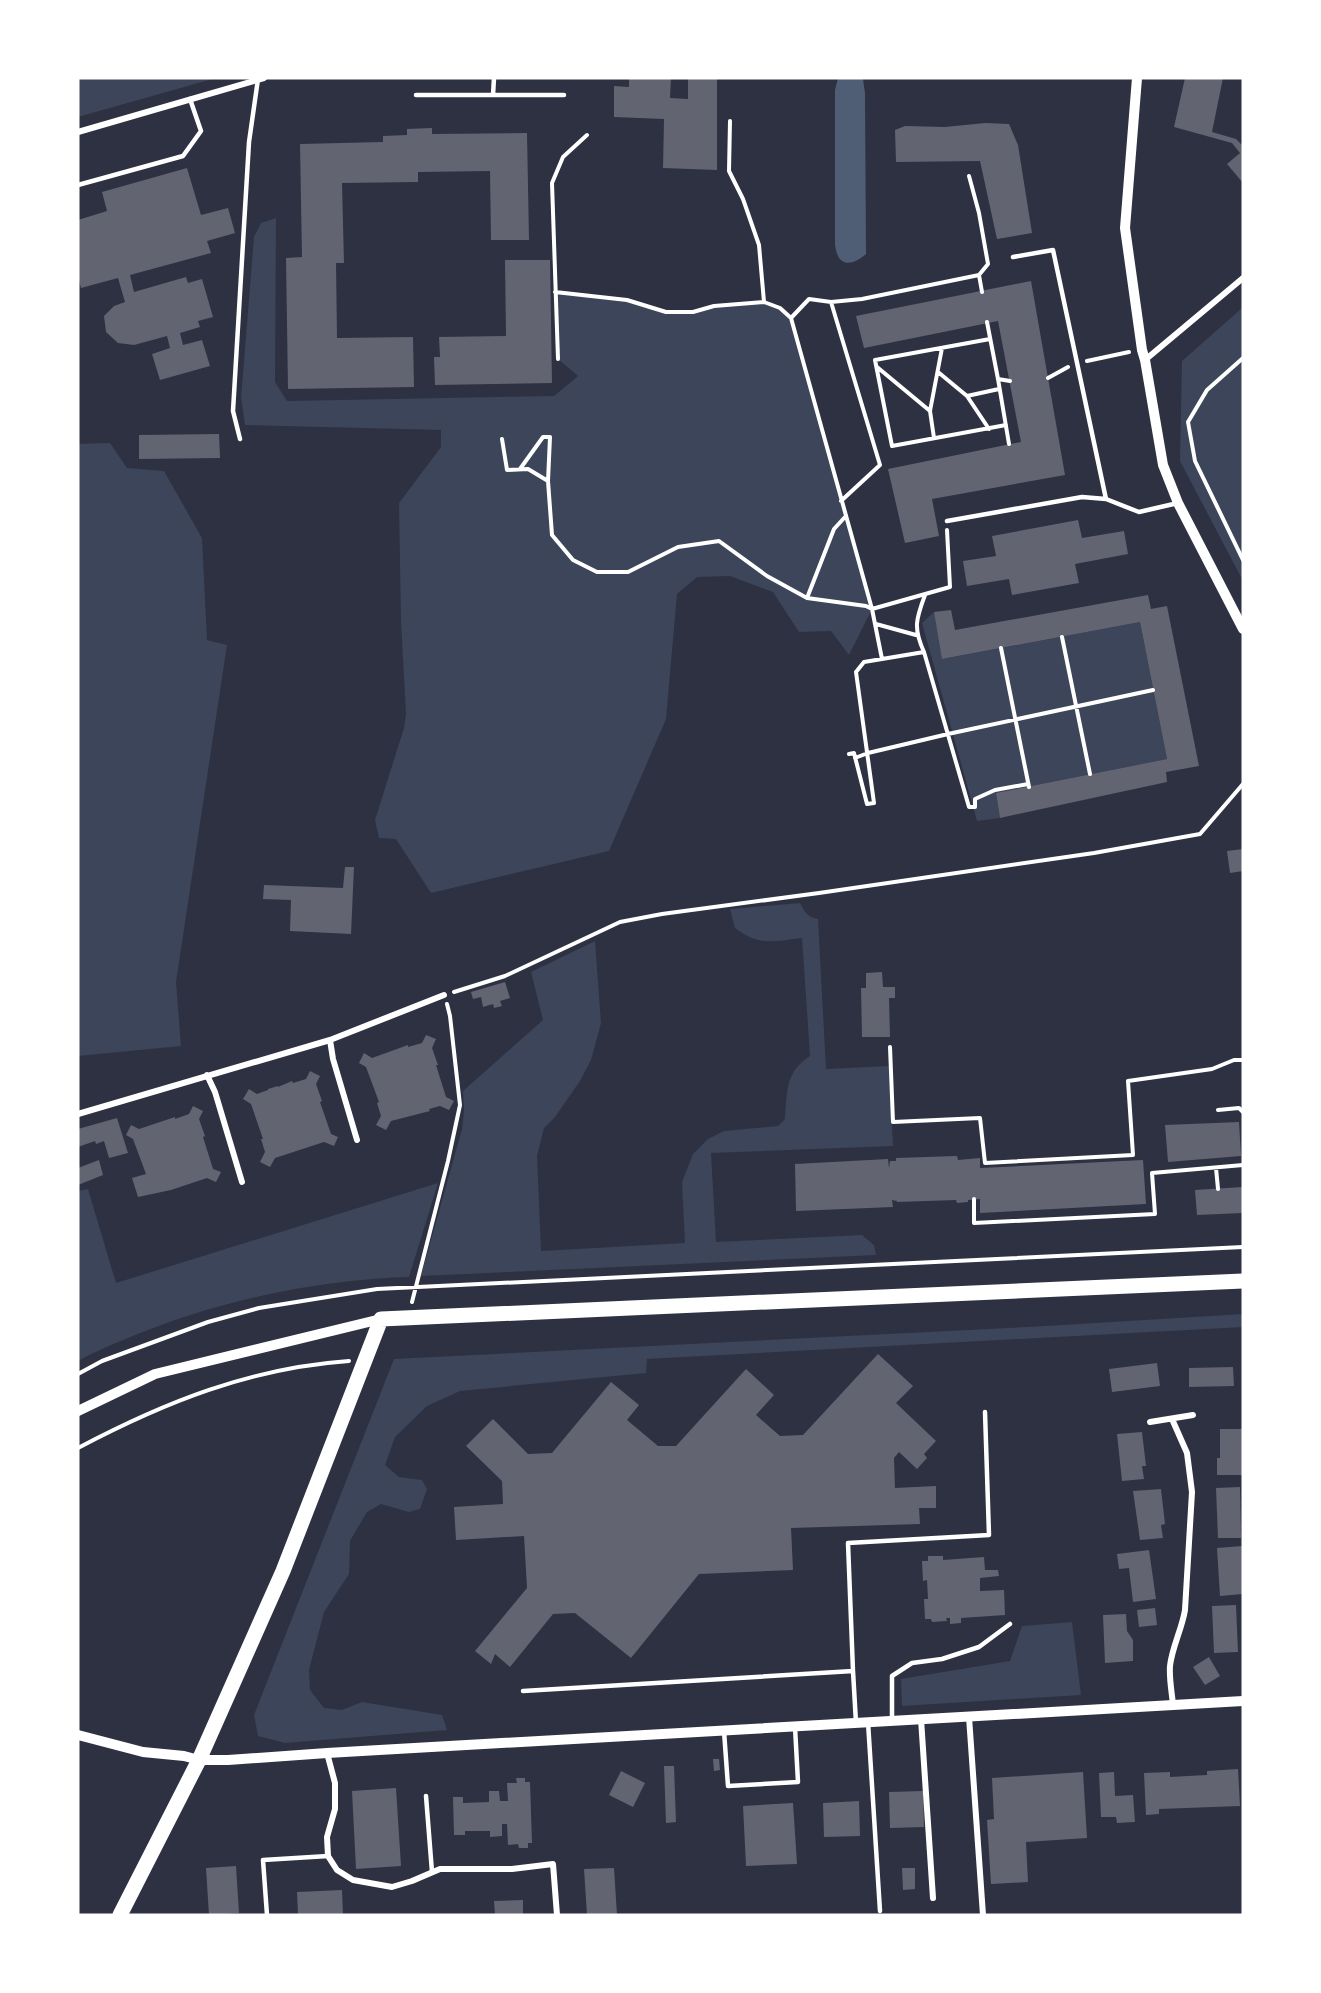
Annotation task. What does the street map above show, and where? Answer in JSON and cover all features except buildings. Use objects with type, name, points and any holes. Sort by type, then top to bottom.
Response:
[{"type":"main road","points":[[120,1915],[199,1760],[283,1571],[381,1319],[1243,1281]]},
{"type":"street","points":[[1137,78],[1125,228],[1143,355],[1163,465],[1178,503],[1243,628]]},
{"type":"street","points":[[78,132],[261,79]]},
{"type":"street","points":[[1143,355],[1243,278]]},
{"type":"street","points":[[78,1114],[330,1040],[444,995]]},
{"type":"street","points":[[330,1040],[333,1059],[357,1140]]},
{"type":"street","points":[[207,1075],[215,1092],[242,1182]]},
{"type":"street","points":[[78,1411],[155,1374],[381,1319]]},
{"type":"street","points":[[1150,1422],[1193,1415]]},
{"type":"street","points":[[1172,1419],[1187,1453],[1192,1492],[1185,1610],[1170,1668],[1173,1705]]},
{"type":"street","points":[[78,1735],[143,1752],[184,1756],[199,1760],[228,1761],[327,1753],[1243,1701]]},
{"type":"street","points":[[969,1717],[983,1915]]},
{"type":"street","points":[[921,1719],[933,1898]]},
{"type":"street","points":[[327,1753],[335,1783],[335,1809],[327,1838],[328,1856],[337,1870],[353,1880],[392,1887],[440,1869],[512,1869],[553,1864],[557,1915]]},
{"type":"lane","points":[[493,95],[494,78]]},
{"type":"lane","points":[[240,439],[233,411],[249,142],[261,79]]},
{"type":"lane","points":[[416,95],[564,95]]},
{"type":"lane","points":[[78,185],[183,156],[201,131],[190,99]]},
{"type":"lane","points":[[1012,257],[1053,250],[1106,500]]},
{"type":"lane","points":[[947,520],[1082,497],[1106,500],[1139,512],[1178,503]]},
{"type":"lane","points":[[856,1723],[848,1544],[989,1535],[985,1412]]},
{"type":"lane","points":[[892,1721],[892,1676],[912,1663],[942,1659],[979,1647],[1010,1624]]},
{"type":"lane","points":[[523,1691],[853,1671]]},
{"type":"lane","points":[[868,1722],[880,1911]]},
{"type":"lane","points":[[724,1731],[728,1786],[798,1782],[795,1726]]},
{"type":"lane","points":[[426,1796],[432,1872]]},
{"type":"lane","points":[[267,1915],[263,1860],[328,1856]]},
{"type":"path","points":[[730,121],[729,171],[743,199],[759,245],[764,302]]},
{"type":"path","points":[[558,359],[552,183],[563,157],[587,135]]},
{"type":"path","points":[[791,318],[809,299],[831,302],[862,299],[979,275],[988,264],[980,213],[969,176]]},
{"type":"path","points":[[979,275],[982,292]]},
{"type":"path","points":[[555,292],[627,300],[666,312],[693,312],[714,306],[764,302],[780,308],[791,318],[872,609],[882,659]]},
{"type":"path","points":[[831,302],[880,465],[841,501]]},
{"type":"path","points":[[987,322],[1009,444]]},
{"type":"path","points":[[990,339],[875,360],[876,367],[892,446],[1006,425]]},
{"type":"path","points":[[934,438],[930,411],[942,348]]},
{"type":"path","points":[[1048,378],[1077,363],[1143,355]]},
{"type":"path","points":[[1243,358],[1207,390],[1188,422],[1194,461],[1243,560]]},
{"type":"path","points":[[876,367],[930,411]]},
{"type":"path","points":[[938,372],[968,396],[988,429]]},
{"type":"path","points":[[998,379],[1010,381]]},
{"type":"path","points":[[968,396],[999,389]]},
{"type":"path","points":[[520,469],[543,437],[550,437],[548,481],[552,535],[573,560],[597,572],[628,572],[678,547],[719,541],[767,576],[807,598],[866,606],[872,609],[950,587],[947,520]]},
{"type":"path","points":[[502,439],[507,470],[528,469],[548,481]]},
{"type":"path","points":[[807,598],[834,529],[845,516]]},
{"type":"path","points":[[925,595],[918,614],[916,634],[924,651],[969,807],[975,807],[975,799],[995,790],[1028,785],[1001,648]]},
{"type":"path","points":[[876,624],[916,634]]},
{"type":"path","points":[[1062,637],[1090,774]]},
{"type":"path","points":[[849,754],[854,753],[867,804],[874,802],[856,672],[864,662],[924,651]]},
{"type":"path","points":[[855,758],[948,734],[1153,690]]},
{"type":"path","points":[[853,773],[859,772]]},
{"type":"path","points":[[408,1318],[448,1161],[459,1105],[450,1016],[444,995],[505,976],[620,922],[662,914],[1094,853],[1200,834],[1243,784]]},
{"type":"path","points":[[890,1047],[894,1122],[980,1118],[985,1162],[1133,1155],[1128,1081],[1212,1069],[1234,1060],[1243,1060]]},
{"type":"path","points":[[1218,1110],[1239,1108],[1243,1112]]},
{"type":"path","points":[[974,1199],[974,1223],[1155,1214],[1152,1173],[1243,1165]]},
{"type":"path","points":[[1216,1168],[1218,1189]]},
{"type":"path","points":[[78,1374],[102,1361],[208,1322],[259,1308],[377,1289],[1243,1247]]},
{"type":"path","points":[[78,1449],[124,1424],[217,1386],[272,1371],[366,1360]]},
{"type":"shaded area","points":[[78,78],[216,78],[78,117]]},
{"type":"shaded area","points":[[838,78],[863,79],[865,93],[866,254],[850,263],[842,261],[836,252],[835,244],[835,90]]},
{"type":"shaded area","points":[[276,218],[275,382],[287,401],[554,396],[578,376],[558,359],[555,292],[627,300],[666,312],[693,312],[714,306],[764,302],[780,308],[791,318],[872,609],[849,655],[831,631],[799,632],[773,592],[730,576],[697,577],[677,594],[666,719],[609,851],[431,893],[396,839],[379,838],[375,820],[404,728],[406,714],[401,621],[399,503],[441,447],[441,430],[245,425],[241,398],[254,237],[261,223]]},
{"type":"shaded area","points":[[1242,308],[1243,581],[1180,461],[1182,361]]},
{"type":"shaded area","points":[[110,443],[127,468],[164,471],[202,538],[207,640],[227,645],[176,982],[181,1046],[78,1056],[78,444]]},
{"type":"shaded area","points":[[934,612],[943,659],[1140,622],[1167,759],[996,793],[1000,818],[977,821],[922,623]]},
{"type":"shaded area","points":[[800,903],[807,914],[818,919],[826,1069],[889,1066],[893,1146],[711,1153],[716,1242],[862,1235],[874,1245],[876,1255],[421,1276],[462,1129],[463,1091],[543,1020],[531,972],[595,941],[601,1023],[591,1060],[580,1081],[555,1117],[544,1128],[537,1156],[541,1251],[685,1243],[682,1182],[693,1154],[708,1139],[724,1131],[778,1126],[785,1119],[787,1091],[792,1076],[802,1062],[810,1056],[802,938],[767,941],[752,938],[735,928],[730,909]]},
{"type":"shaded area","points":[[438,1183],[409,1277],[302,1288],[231,1303],[162,1325],[78,1361],[78,1191],[88,1189],[116,1283]]},
{"type":"shaded area","points":[[1243,1314],[1243,1327],[647,1359],[646,1373],[460,1391],[427,1406],[395,1437],[385,1465],[399,1477],[422,1480],[427,1489],[420,1509],[409,1512],[381,1504],[367,1512],[350,1541],[349,1574],[324,1612],[309,1670],[310,1690],[324,1708],[342,1710],[362,1702],[442,1715],[447,1730],[285,1743],[258,1736],[254,1715],[394,1359]]},
{"type":"shaded area","points":[[1072,1622],[1081,1695],[902,1706],[901,1679],[1010,1661],[1022,1626]]}]
